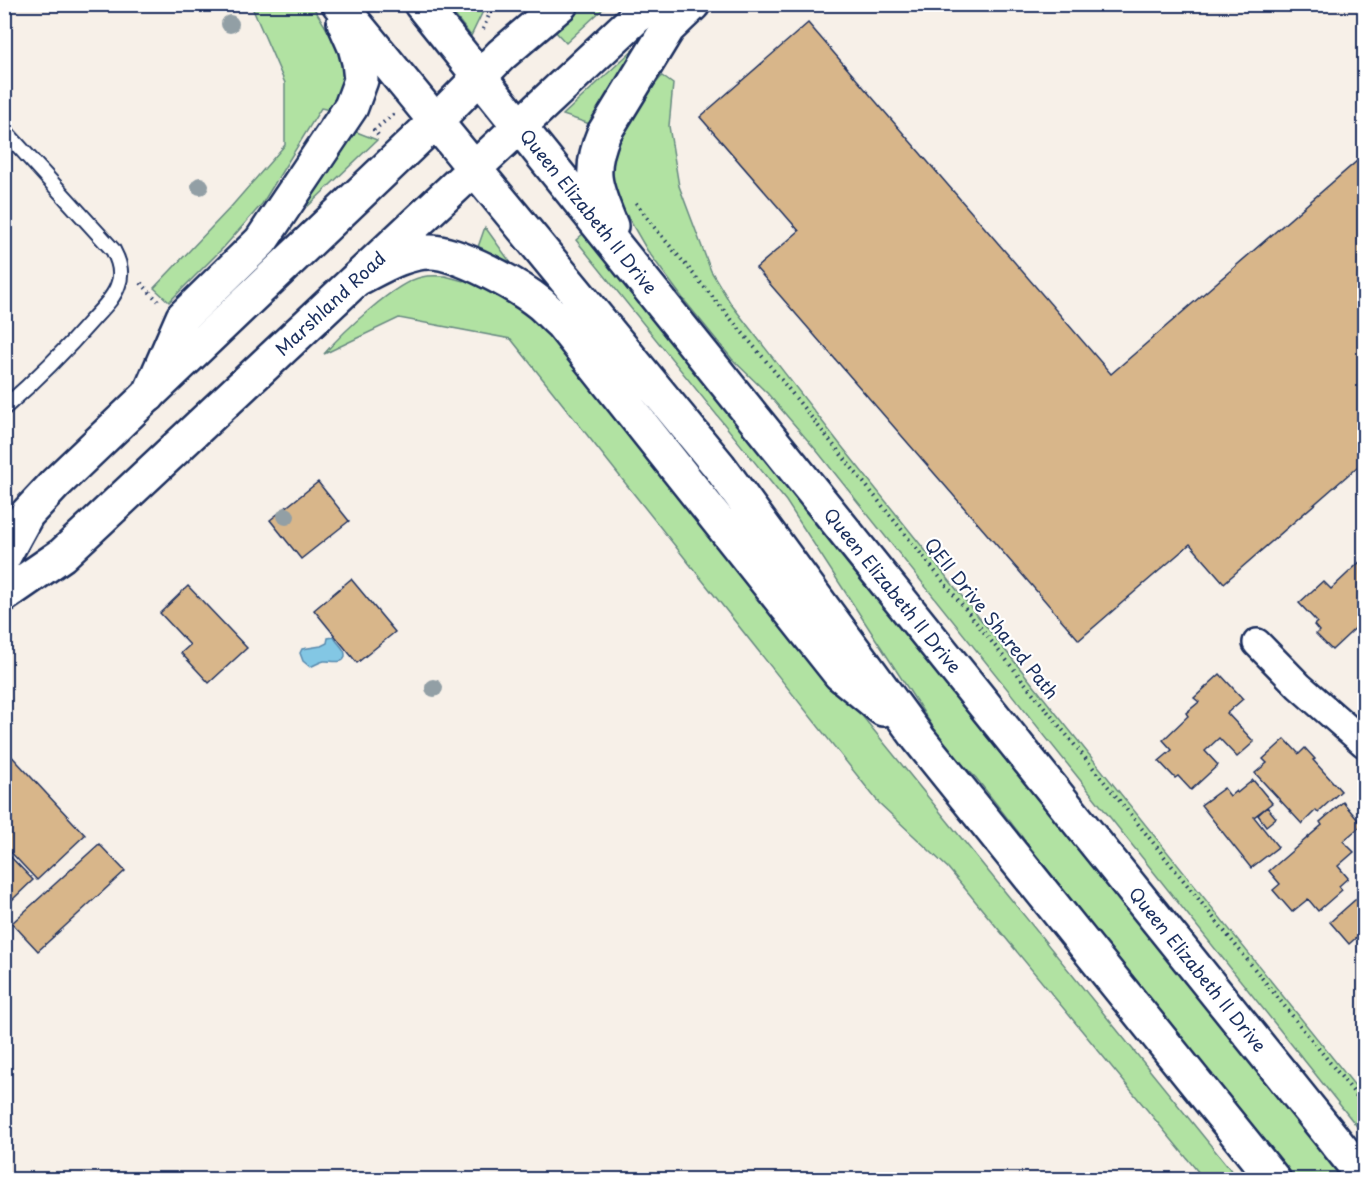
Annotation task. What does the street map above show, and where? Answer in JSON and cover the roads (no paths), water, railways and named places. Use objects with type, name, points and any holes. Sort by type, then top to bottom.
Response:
[{"type":"main road","points":[[338,4],[719,466],[919,739],[1274,1179]]},
{"type":"main road","points":[[149,395],[183,317],[261,241],[351,107],[361,80],[359,62],[338,4]]},
{"type":"main road","name":"Queen Elizabeth II Drive","points":[[421,4],[1365,1177]]},
{"type":"main road","points":[[4,556],[27,514],[55,484],[436,121],[479,77],[561,4]]},
{"type":"main road","name":"Marshland Road","points":[[4,595],[62,555],[650,4]]},
{"type":"main road","points":[[623,256],[596,185],[594,168],[597,149],[669,28],[693,4]]},
{"type":"main road","points":[[357,279],[404,257],[429,252],[444,254],[459,258],[519,289],[542,304],[561,323],[840,674],[919,739]]},
{"type":"street","points":[[1257,643],[1299,686],[1365,743]]},
{"type":"lane","points":[[4,130],[113,249],[118,260],[120,277],[114,293],[106,304],[59,357],[4,408]]},
{"type":"water","points":[[334,637],[345,652],[343,660],[324,661],[310,667],[303,661],[300,653],[302,649],[321,646],[327,643],[328,638]]}]
